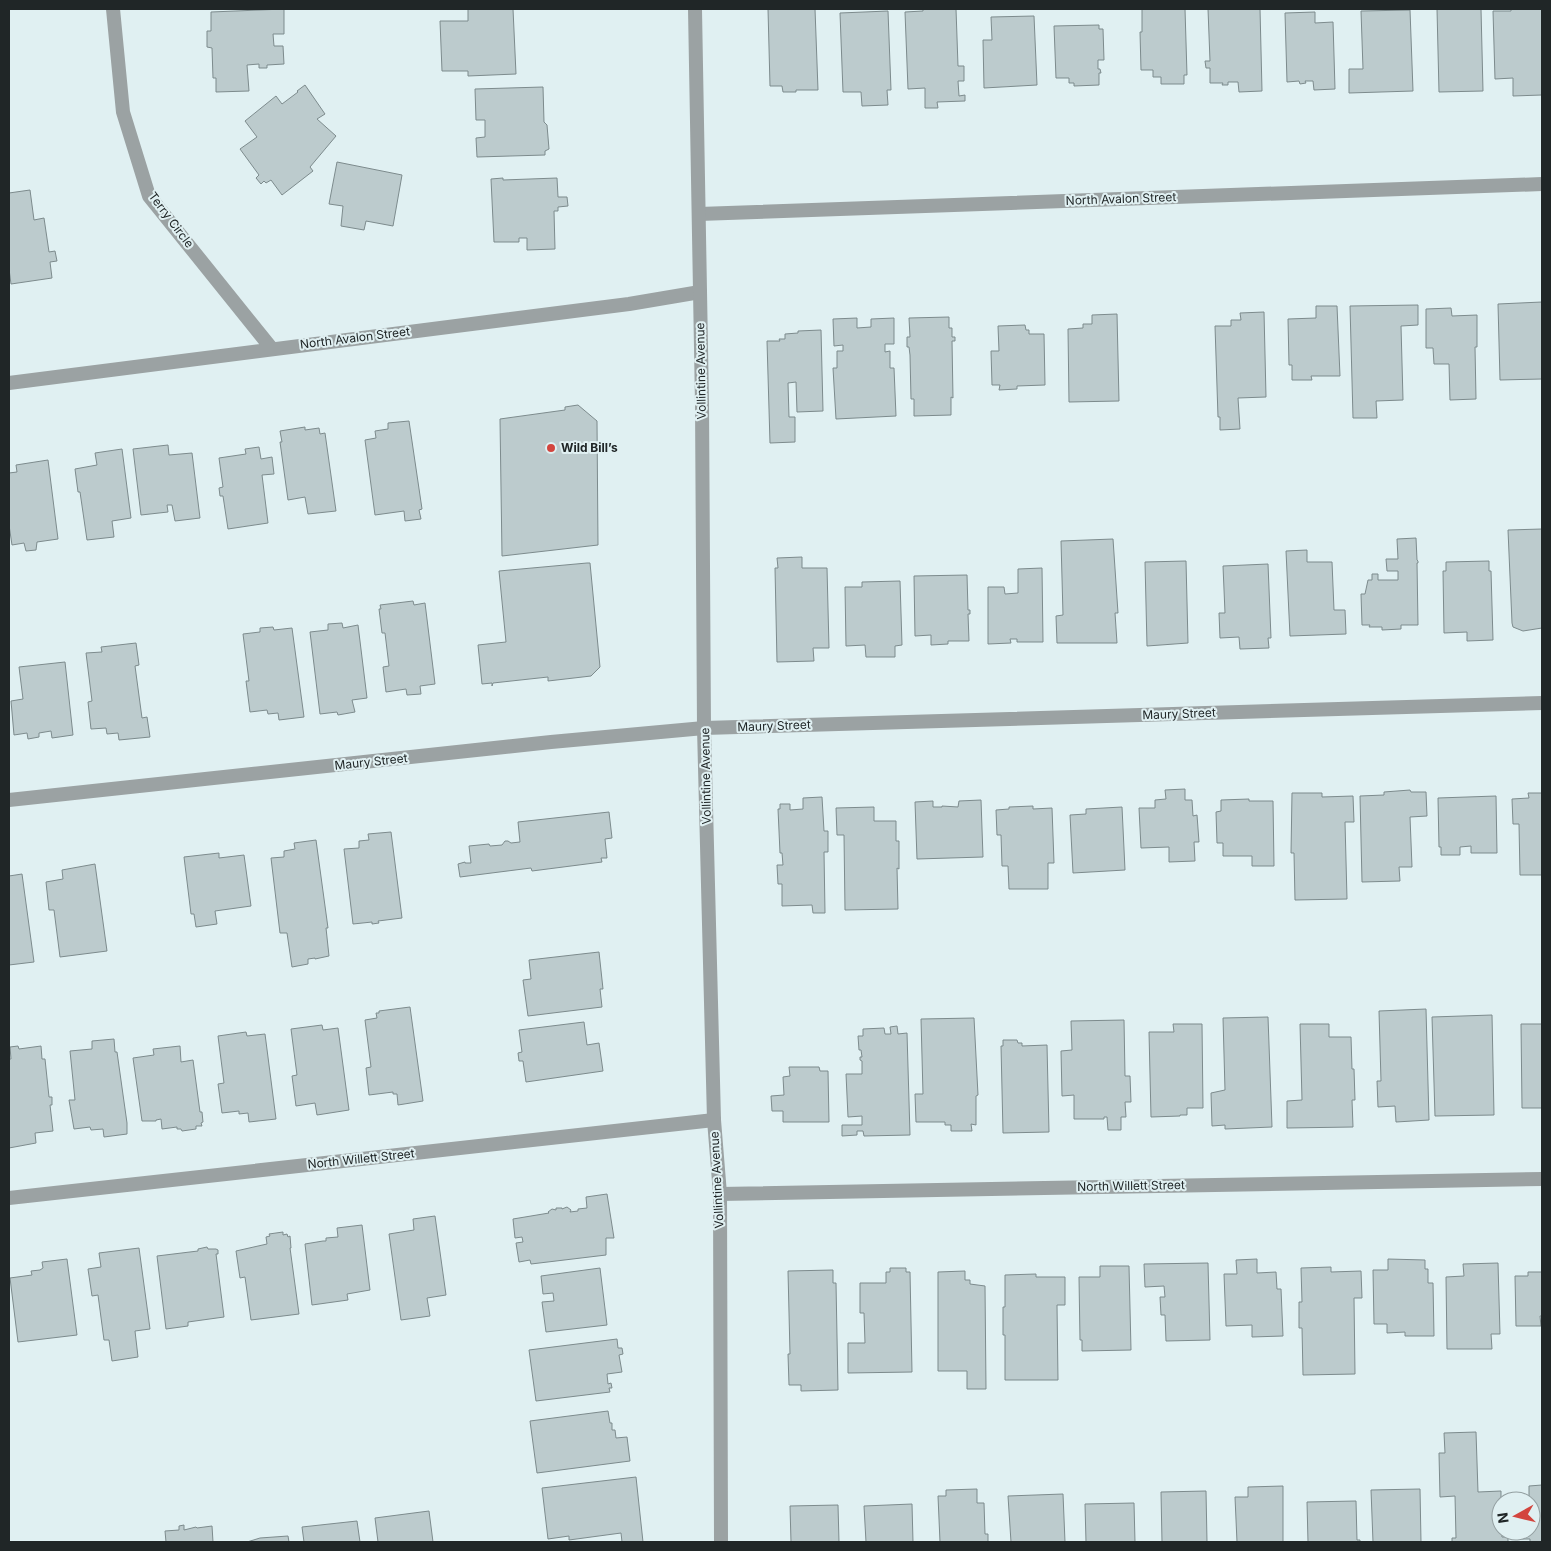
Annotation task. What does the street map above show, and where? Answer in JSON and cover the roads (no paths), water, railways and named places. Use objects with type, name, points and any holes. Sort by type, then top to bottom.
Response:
[{"type":"street","name":"Terry Circle","points":[[113,9],[123,112],[149,196],[272,349]]},
{"type":"street","name":"Vollintine Avenue","points":[[695,9],[704,728],[714,1120],[720,1194],[721,1542]]},
{"type":"street","name":"North Avalon Street","points":[[699,214],[1542,184]]},
{"type":"street","name":"North Avalon Street","points":[[9,383],[629,304],[700,292]]},
{"type":"street","name":"Maury Street","points":[[9,800],[551,742],[704,728],[1542,703]]},
{"type":"street","name":"North Willett Street","points":[[9,1198],[714,1120]]},
{"type":"street","name":"North Willett Street","points":[[720,1194],[1542,1179]]},
{"type":"place","name":"Wild Bill’s","points":[[551,448]]}]
